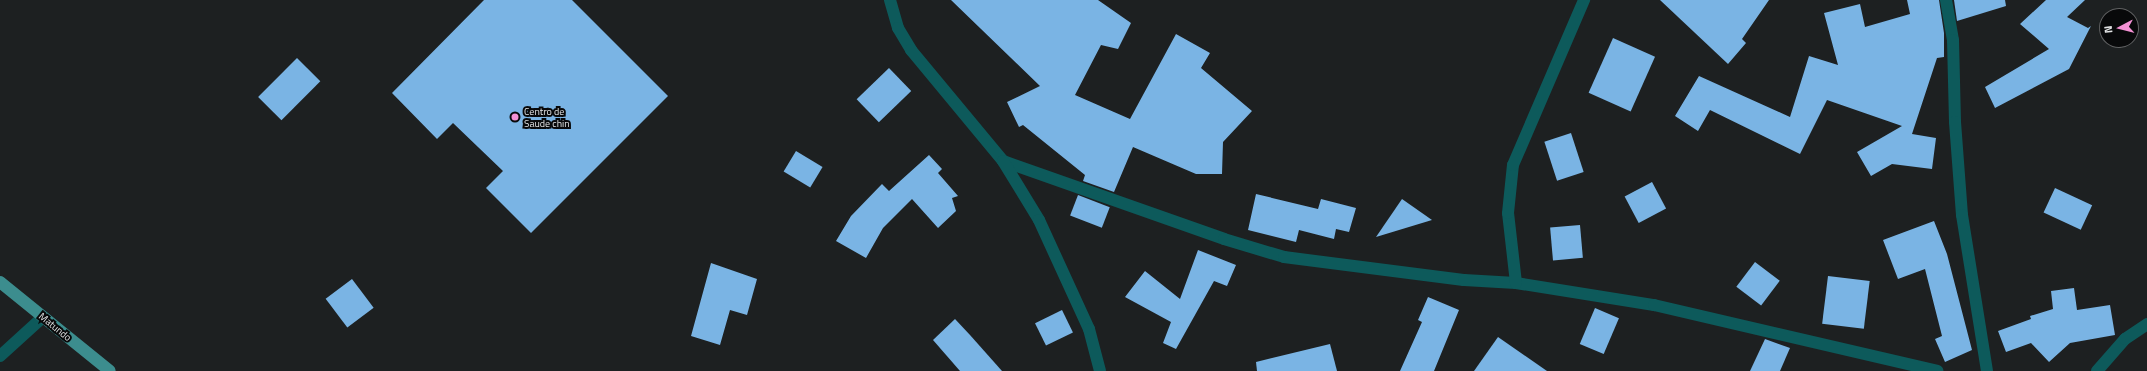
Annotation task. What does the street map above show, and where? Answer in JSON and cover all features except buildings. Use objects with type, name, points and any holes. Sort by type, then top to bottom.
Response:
[{"type":"main road","name":"Matundo","points":[[0,282],[110,371]]},
{"type":"street","points":[[890,0],[898,28],[911,50],[1003,161],[1039,220],[1089,329],[1100,371]]},
{"type":"street","points":[[1516,283],[1508,213],[1514,166],[1584,0]]},
{"type":"street","points":[[1946,0],[1953,40],[1955,122],[1962,215],[1987,371]]},
{"type":"street","points":[[1003,161],[1224,239],[1284,257],[1464,280],[1516,283],[1654,305],[1937,371]]},
{"type":"street","points":[[0,356],[43,317]]},
{"type":"street","points":[[2097,371],[2125,339],[2147,324]]},
{"type":"place","name":"Centro de Saude chin","points":[[515,117]]}]
